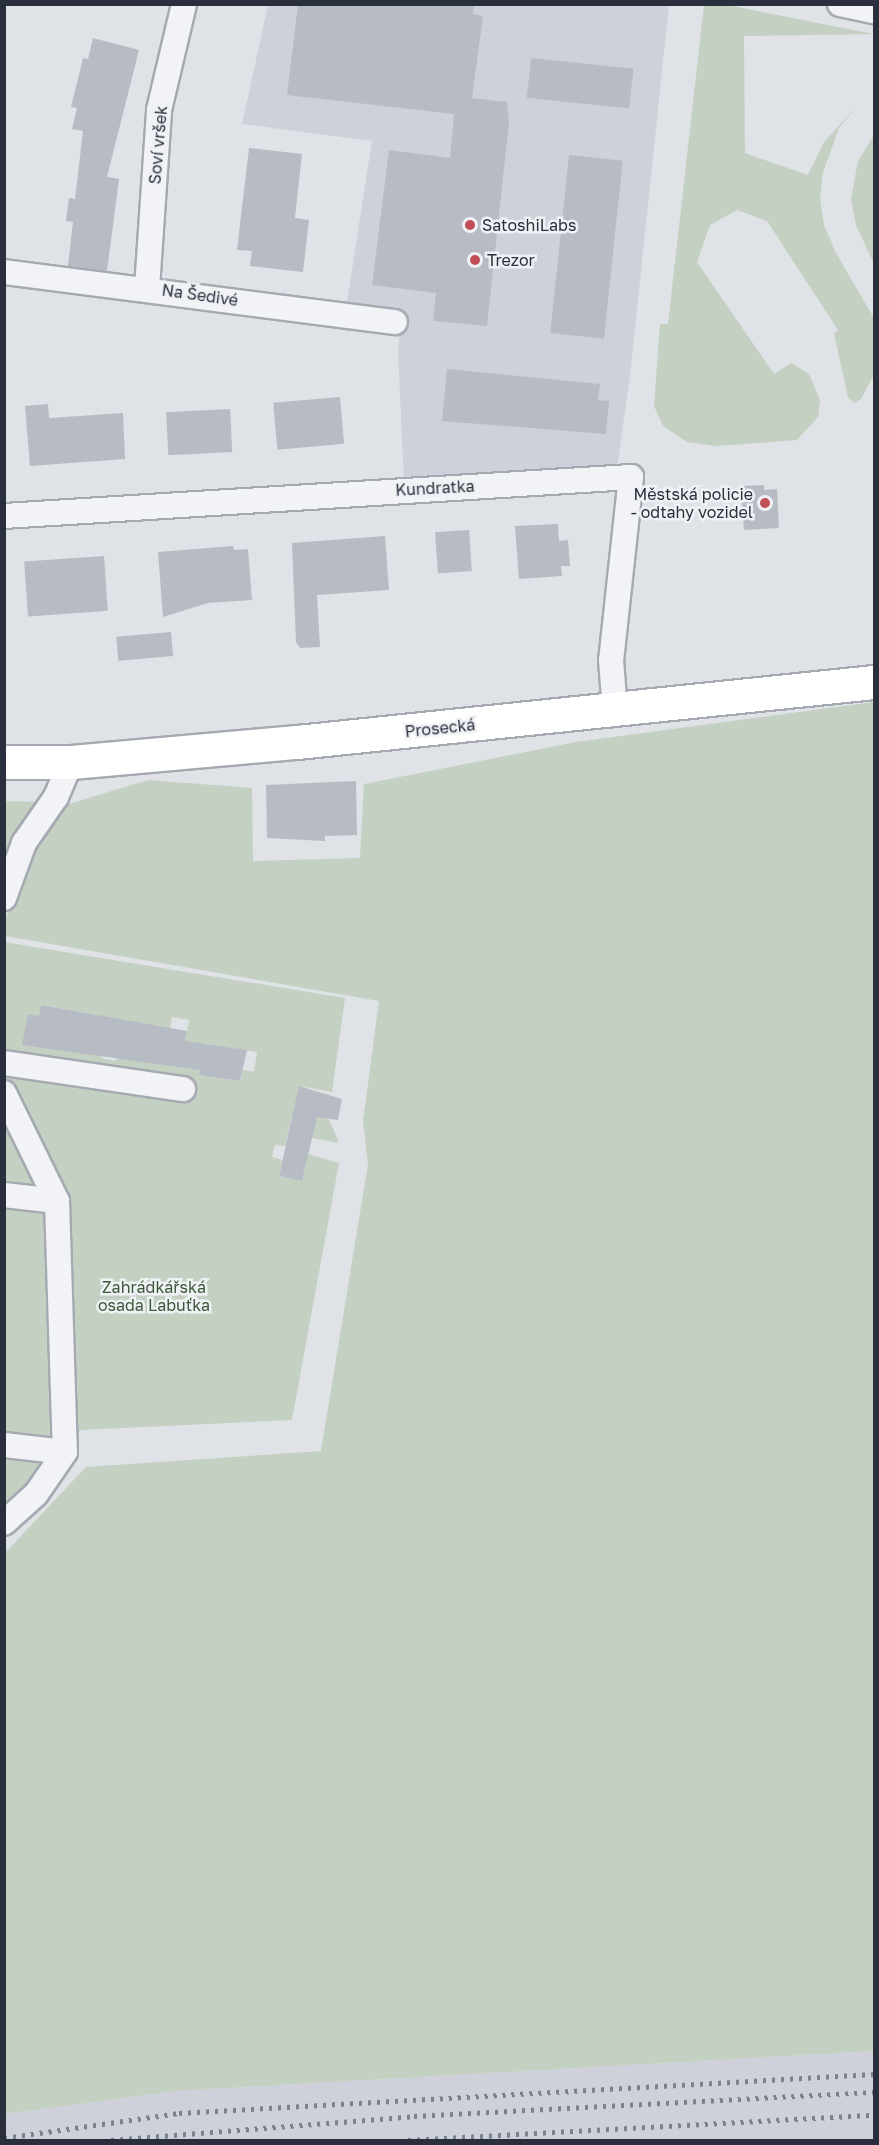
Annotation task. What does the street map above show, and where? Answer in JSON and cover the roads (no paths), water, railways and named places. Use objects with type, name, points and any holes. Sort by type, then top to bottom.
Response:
[{"type":"main road","name":"Prosecká","points":[[4,762],[70,762],[615,711],[874,682]]},
{"type":"street","name":"Soví vršek","points":[[147,288],[159,111],[184,4]]},
{"type":"street","points":[[840,4],[874,11]]},
{"type":"street","name":"Na Šedivé","points":[[4,272],[147,288],[394,321]]},
{"type":"street","name":"Kundratka","points":[[4,516],[632,477],[611,660],[615,711]]},
{"type":"street","points":[[4,898],[24,843],[56,797],[70,762]]},
{"type":"street","points":[[4,1063],[183,1089]]},
{"type":"street","points":[[4,1093],[57,1201],[65,1452],[42,1488],[4,1522]]},
{"type":"street","points":[[4,1195],[57,1201]]},
{"type":"street","points":[[4,1445],[65,1452]]},
{"type":"railway","points":[[4,2138],[179,2113],[874,2074]]},
{"type":"railway","points":[[111,2140],[414,2116],[874,2092]]},
{"type":"railway","points":[[408,2140],[874,2115]]},
{"type":"place","name":"SatoshiLabs","points":[[470,225]]},
{"type":"place","name":"Trezor","points":[[475,260]]},
{"type":"place","name":"Městská policie - odtahy vozidel","points":[[765,503]]},
{"type":"park label","name":"Zahrádkářská osada Labuťka","points":[[154,1296]]}]
